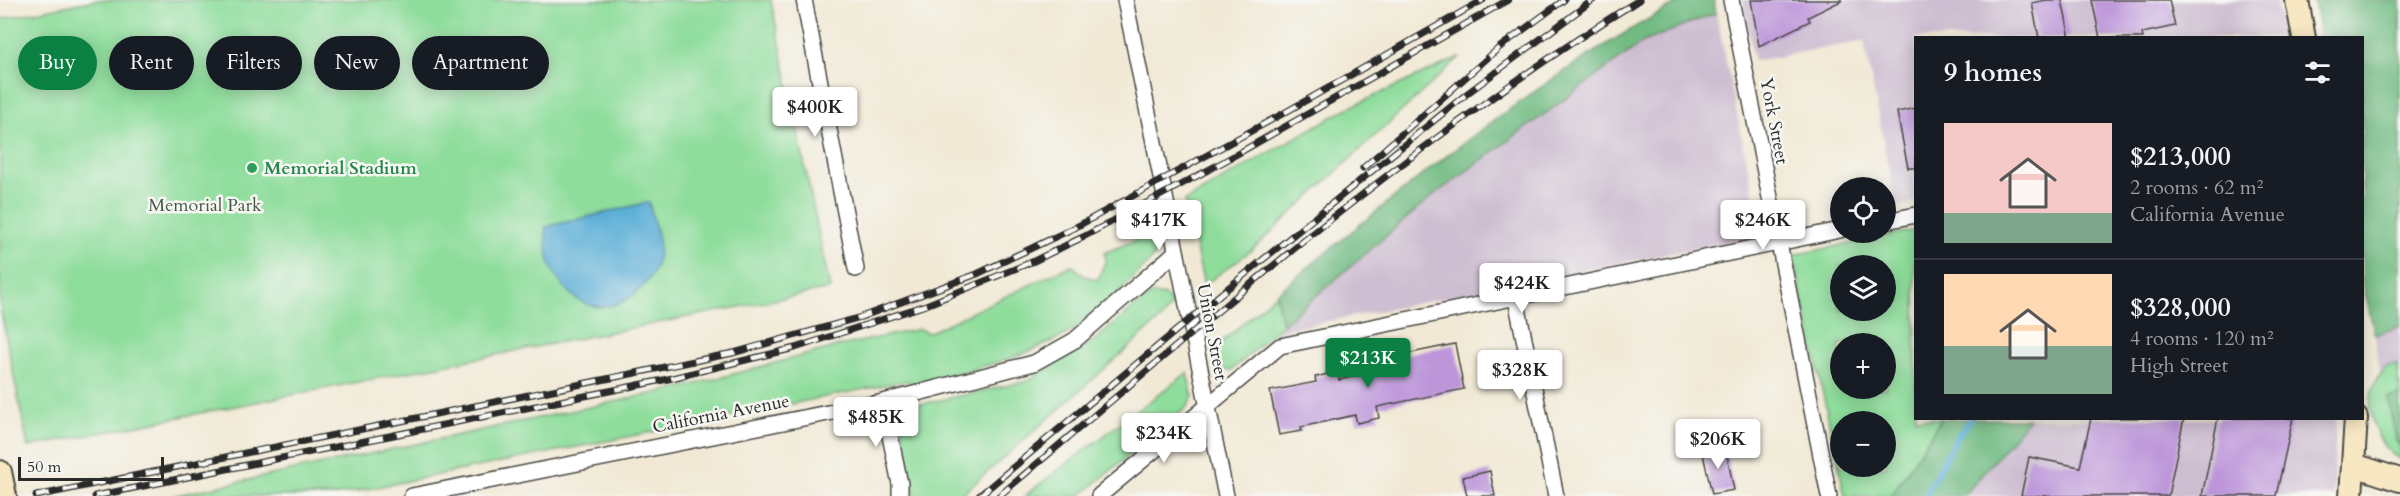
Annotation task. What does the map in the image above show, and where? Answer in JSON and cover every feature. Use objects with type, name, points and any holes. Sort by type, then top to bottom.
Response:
[{"type":"street","points":[[804,0],[856,269]]},
{"type":"street","name":"Union Street","points":[[1125,0],[1226,496]]},
{"type":"street","name":"York Street","points":[[1731,0],[1829,496]]},
{"type":"street","points":[[2297,0],[2304,36]]},
{"type":"street","points":[[1896,219],[1914,215]]},
{"type":"street","points":[[1099,496],[1280,346],[1516,299],[1830,232]]},
{"type":"street","name":"California Avenue","points":[[412,496],[883,402],[1034,363],[1075,340],[1176,252]]},
{"type":"street","points":[[1516,299],[1556,496]]},
{"type":"street","points":[[883,402],[900,484],[900,496]]},
{"type":"street","points":[[2351,496],[2356,420]]},
{"type":"street","points":[[2354,465],[2400,480]]},
{"type":"street","points":[[0,472],[5,496]]},
{"type":"shaded area","points":[[1743,0],[2276,0],[2284,36],[1914,36],[1914,202],[1896,206],[1896,177],[1890,177],[1864,41],[1754,61]]},
{"type":"shaded area","points":[[1716,13],[1760,226],[1755,234],[1742,239],[1274,332],[1434,195],[1643,42]]},
{"type":"shaded area","points":[[2400,326],[2400,371],[2398,365],[2385,367],[2379,376],[2375,335]]},
{"type":"shaded area","points":[[2028,420],[2336,420],[2333,496],[1964,496]]},
{"type":"green space","name":"Memorial Park","points":[[95,0],[771,0],[830,289],[28,447],[0,307],[0,19]]},
{"type":"green space","points":[[1683,0],[1714,0],[1716,13],[1643,42],[1434,195],[1282,325],[1276,294],[1373,214],[1472,136],[1575,64]]},
{"type":"green space","points":[[2314,0],[2400,0],[2400,326],[2375,335],[2364,288],[2364,36],[2320,36]]},
{"type":"green space","points":[[1460,57],[1252,250],[1204,285],[1185,201],[1344,110]]},
{"type":"green space","points":[[1914,230],[1914,420],[1940,420],[1891,496],[1845,496],[1841,477],[1896,477],[1896,411],[1830,411],[1830,426],[1793,255],[1852,243],[1896,243],[1896,234]]},
{"type":"green space","points":[[1158,231],[1156,253],[1149,262],[1088,321],[1040,347],[978,368],[915,384],[905,381],[333,496],[173,496],[688,386],[839,346],[919,329],[928,333],[1072,265],[1084,276],[1098,280],[1106,259],[1104,253]]},
{"type":"green space","points":[[1153,294],[1166,296],[1172,305],[1162,318],[960,496],[915,496],[900,418],[904,411],[917,405],[1028,381],[1094,341]]},
{"type":"green space","points":[[1276,294],[1282,325],[1232,370],[1220,371],[1216,347]]},
{"type":"green space","points":[[2398,365],[2400,396],[2398,395],[2396,441],[2400,446],[2400,459],[2385,447],[2379,438],[2371,408],[2373,388],[2378,377],[2385,367]]},
{"type":"green space","points":[[1187,373],[1193,397],[1187,407],[1080,496],[1024,496]]},
{"type":"green space","points":[[2400,396],[2400,446],[2396,441],[2388,399]]},
{"type":"green space","points":[[1940,420],[2028,420],[1964,496],[1891,496]]},
{"type":"water","points":[[649,202],[659,247],[658,260],[645,283],[624,301],[599,307],[586,304],[569,293],[550,264],[545,227]]},
{"type":"building","points":[[1751,0],[1843,0],[1808,17],[1810,21],[1759,46]]},
{"type":"building","points":[[2062,0],[2070,36],[2039,36],[2032,3]]},
{"type":"building","points":[[2092,0],[2169,0],[2175,26],[2142,33],[2143,36],[2100,36]]},
{"type":"building","points":[[1914,108],[1914,168],[1908,168],[1897,112]]},
{"type":"building","points":[[1455,344],[1464,389],[1377,407],[1379,418],[1357,423],[1355,415],[1301,427],[1302,431],[1279,435],[1270,391],[1316,382],[1315,377],[1337,372],[1339,380],[1374,372],[1372,361]]},
{"type":"building","points":[[2091,420],[2184,420],[2168,496],[2021,496],[2029,457],[2080,467]]},
{"type":"building","points":[[2218,420],[2293,420],[2276,496],[2202,496]]},
{"type":"building","points":[[1725,445],[1734,490],[1712,494],[1702,450]]},
{"type":"building","points":[[1490,471],[1495,496],[1467,496],[1463,477]]},
{"type":"waterway","points":[[1925,496],[1957,437],[1970,420]]},
{"type":"railway","points":[[36,496],[733,353],[861,317],[977,274],[1076,227],[1483,0]]},
{"type":"railway","points":[[95,496],[668,379],[795,348],[926,305],[1034,261],[1083,237],[1223,162],[1508,0]]},
{"type":"railway","points":[[1363,168],[1500,47],[1564,0]]},
{"type":"railway","points":[[979,496],[1190,319],[1469,92],[1593,0]]},
{"type":"railway","points":[[999,496],[1231,300],[1390,173],[1554,55],[1639,0]]},
{"type":"place","name":"Memorial Stadium","points":[[252,168]]}]
